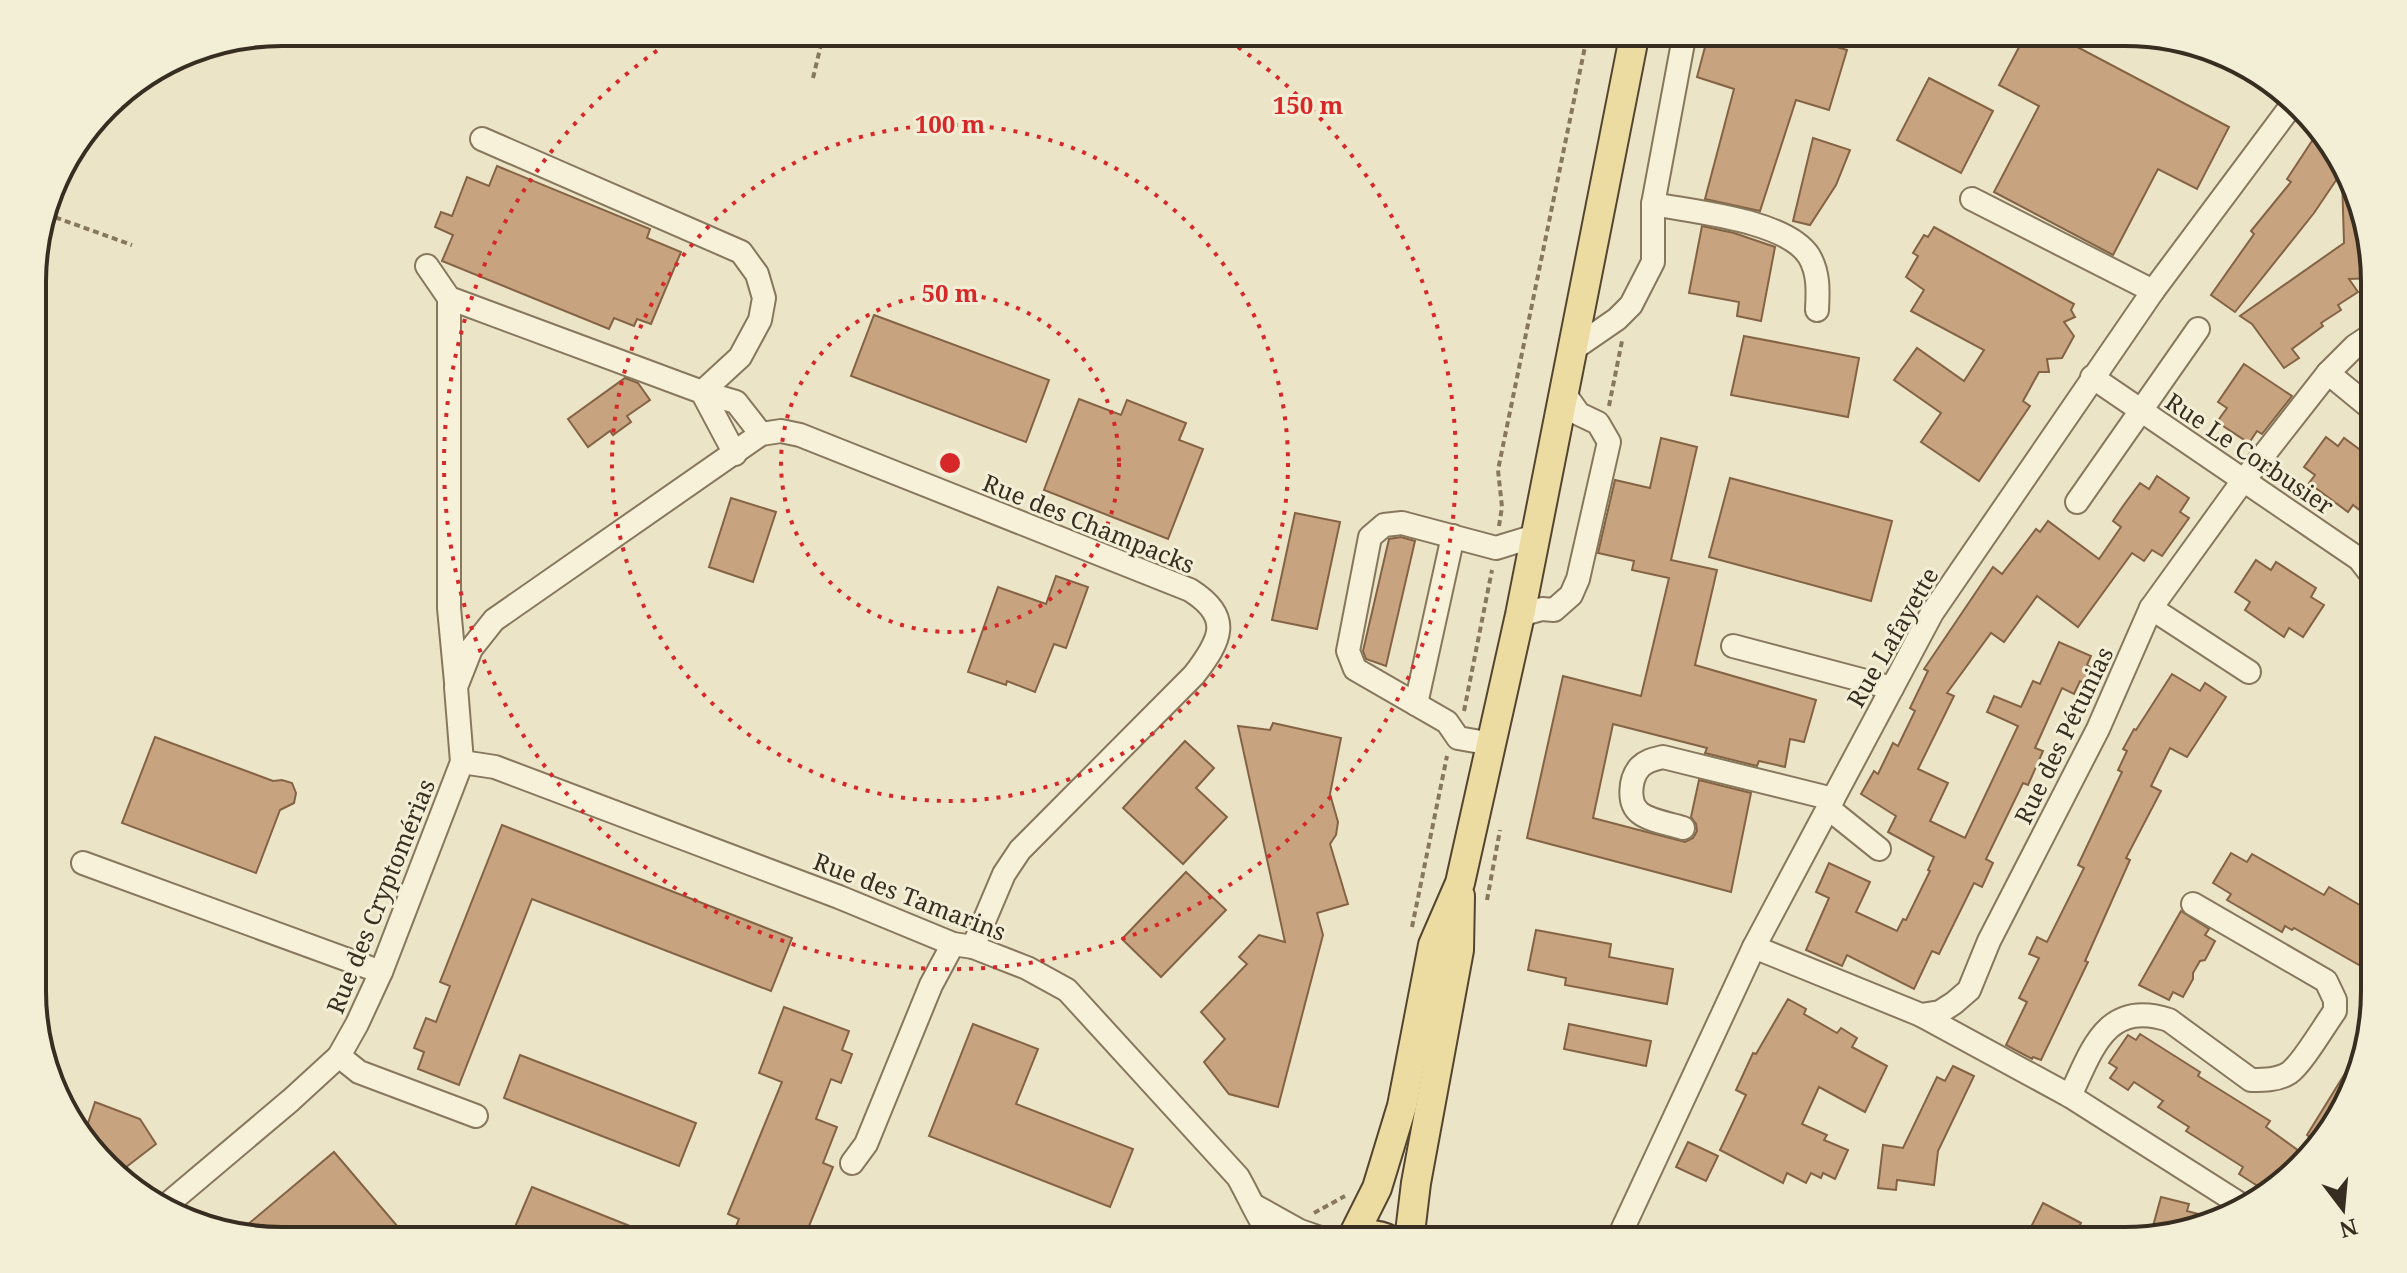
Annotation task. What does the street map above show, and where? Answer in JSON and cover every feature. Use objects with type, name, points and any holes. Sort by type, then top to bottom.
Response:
[{"type":"main road","points":[[1624,83],[1625,46]]},
{"type":"main road","points":[[1351,1226],[1377,1188],[1402,1106],[1433,945],[1460,883],[1520,615],[1632,46]]},
{"type":"main road","points":[[1411,1226],[1459,950],[1460,883]]},
{"type":"street","points":[[1572,350],[1617,319],[1631,305],[1653,262],[1653,204],[1682,46]]},
{"type":"street","name":"Rue Lafayette","points":[[1624,1226],[1754,947],[1932,613],[2092,377],[2287,111]]},
{"type":"street","points":[[482,139],[741,252],[757,274],[764,298],[760,320],[740,357],[702,392]]},
{"type":"street","points":[[1972,199],[2153,291]]},
{"type":"street","points":[[1653,204],[1762,226],[1789,236],[1808,255],[1819,282],[1817,310]]},
{"type":"street","points":[[427,266],[449,298],[449,608],[462,762]]},
{"type":"street","points":[[449,298],[736,402],[761,434],[494,620],[471,649],[456,687]]},
{"type":"street","points":[[2077,502],[2198,329]]},
{"type":"street","name":"Rue des Pétunias","points":[[1921,1015],[1940,1012],[1969,990],[1989,941],[2098,729],[2151,608],[2244,480],[2328,373],[2361,342]]},
{"type":"street","points":[[2328,373],[2361,400]]},
{"type":"street","name":"Rue Le Corbusier","points":[[2092,377],[2361,562]]},
{"type":"street","points":[[702,392],[735,454]]},
{"type":"street","points":[[1520,615],[1542,609],[1554,610],[1571,595],[1578,579],[1609,442],[1598,423],[1579,414],[1564,393]]},
{"type":"street","name":"Rue des Champacks","points":[[761,434],[781,431],[800,435],[1190,590],[1207,600],[1217,615],[1219,632],[1214,650],[1194,675],[1020,850],[963,946]]},
{"type":"street","points":[[1492,744],[1458,738],[1447,722],[1355,669],[1350,661],[1348,651],[1370,537],[1384,525],[1402,523],[1496,548],[1535,536]]},
{"type":"street","points":[[1416,704],[1453,536]]},
{"type":"street","points":[[2151,608],[2249,672]]},
{"type":"street","points":[[1733,646],[1892,688]]},
{"type":"street","points":[[1683,828],[1641,814],[1634,805],[1630,792],[1639,768],[1651,759],[1663,757],[1830,803],[1879,849]]},
{"type":"street","name":"Rue des Tamarins","points":[[462,762],[495,767],[1027,968],[1067,990],[1238,1177],[1263,1226]]},
{"type":"street","name":"Rue des Cryptomérias","points":[[173,1200],[339,1056],[381,972],[462,762]]},
{"type":"street","points":[[83,863],[381,972]]},
{"type":"street","points":[[2070,1096],[2100,1033],[2119,1021],[2138,1015],[2169,1020],[2251,1080],[2265,1080],[2291,1071],[2335,1011],[2335,1000],[2326,981],[2193,904]]},
{"type":"street","points":[[852,1163],[866,1144],[931,985],[963,946]]},
{"type":"street","points":[[1754,947],[1921,1015],[2070,1096],[2234,1200]]},
{"type":"street","points":[[339,1056],[359,1072],[476,1116]]},
{"type":"street","points":[[1402,1106],[1416,1183]]},
{"type":"street","name":"Rue des Tamarins","points":[[1255,1206],[1292,1226]]},
{"type":"path","points":[[813,78],[821,46]]},
{"type":"path","points":[[1463,720],[1502,507],[1498,470],[1585,46]]},
{"type":"path","points":[[55,217],[132,245]]},
{"type":"path","points":[[1598,423],[1607,413],[1631,305]]},
{"type":"path","points":[[1409,941],[1446,757]]},
{"type":"path","points":[[1486,905],[1500,827]]},
{"type":"path","points":[[1314,1213],[1353,1190]]},
{"type":"building","points":[[1705,46],[1834,46],[1847,50],[1829,110],[1796,100],[1760,211],[1705,199],[1734,89],[1697,77]]},
{"type":"building","points":[[2020,46],[2076,46],[2229,127],[2197,189],[2158,169],[2113,255],[1994,192],[2039,106],[1999,85]]},
{"type":"building","points":[[1929,78],[1993,111],[1961,173],[1897,140]]},
{"type":"building","points":[[1813,138],[1850,150],[1836,185],[1810,225],[1793,221]]},
{"type":"building","points":[[2313,140],[2337,179],[2314,213],[2235,312],[2211,295],[2254,234],[2251,231],[2291,182],[2287,179]]},
{"type":"building","points":[[497,166],[650,229],[647,238],[681,252],[651,324],[637,319],[634,326],[614,318],[609,329],[442,261],[453,235],[435,227],[441,212],[452,216],[467,177],[489,186]]},
{"type":"building","points":[[2342,191],[2359,251],[2361,279],[2349,279],[2358,292],[2338,305],[2341,310],[2292,349],[2299,358],[2284,368],[2252,324],[2240,316],[2344,243]]},
{"type":"building","points":[[1702,226],[1775,247],[1761,321],[1737,316],[1739,302],[1689,293]]},
{"type":"building","points":[[1934,227],[2074,304],[2071,310],[2075,317],[2064,322],[2074,336],[2062,358],[2047,359],[2049,372],[2039,372],[2023,401],[2030,406],[1979,481],[1921,442],[1941,413],[1894,380],[1917,348],[1964,381],[1984,350],[1911,311],[1924,290],[1906,277],[1918,256],[1913,253],[1924,235],[1928,237]]},
{"type":"building","points":[[874,315],[1049,380],[1026,442],[851,376]]},
{"type":"building","points":[[1744,336],[1859,358],[1848,417],[1731,395]]},
{"type":"building","points":[[2244,364],[2292,396],[2262,434],[2257,431],[2249,443],[2217,422],[2227,408],[2218,402]]},
{"type":"building","points":[[625,378],[638,383],[650,400],[627,416],[631,422],[613,435],[610,431],[588,447],[568,419]]},
{"type":"building","points":[[1079,399],[1121,415],[1127,400],[1186,423],[1179,440],[1203,449],[1168,539],[1044,490]]},
{"type":"building","points":[[2326,437],[2338,446],[2344,438],[2361,450],[2361,511],[2353,505],[2348,512],[2309,483],[2315,475],[2304,467]]},
{"type":"building","points":[[1661,438],[1697,447],[1671,560],[1717,570],[1695,665],[1816,700],[1804,742],[1790,739],[1785,767],[1759,761],[1757,766],[1705,753],[1707,748],[1613,724],[1593,818],[1685,842],[1693,838],[1697,831],[1691,817],[1699,780],[1751,793],[1731,892],[1527,838],[1563,676],[1641,696],[1669,578],[1632,570],[1634,561],[1598,553],[1615,480],[1650,488]]},
{"type":"building","points":[[2157,476],[2189,498],[2180,512],[2189,518],[2162,556],[2152,550],[2144,561],[2132,553],[2078,627],[2037,596],[2004,642],[1991,633],[1947,693],[1954,696],[1918,769],[1948,783],[1930,821],[1965,838],[2018,726],[1987,712],[1994,696],[2021,707],[2033,681],[2040,684],[2059,642],[2091,656],[2084,683],[2080,681],[2074,694],[2062,688],[2035,748],[2043,751],[2028,785],[2023,783],[1986,859],[1993,863],[1982,887],[1974,883],[1939,954],[1932,951],[1914,989],[1847,955],[1842,966],[1806,950],[1829,898],[1816,892],[1829,863],[1870,882],[1856,912],[1897,931],[1903,919],[1906,920],[1930,871],[1934,857],[1888,832],[1896,816],[1861,794],[1874,771],[1878,774],[1893,743],[1898,746],[1915,711],[1910,708],[1928,671],[1924,669],[1993,567],[2002,574],[2036,529],[2040,532],[2048,521],[2099,559],[2121,527],[2113,521],[2123,506],[2140,483],[2149,489]]},
{"type":"building","points":[[1730,478],[1892,521],[1871,601],[1709,557]]},
{"type":"building","points":[[731,498],[776,512],[753,582],[709,567]]},
{"type":"building","points":[[1295,513],[1340,522],[1317,629],[1272,620]]},
{"type":"building","points":[[1401,537],[1415,541],[1386,666],[1366,659],[1363,651],[1389,539]]},
{"type":"building","points":[[2256,560],[2271,570],[2276,562],[2316,588],[2311,597],[2324,605],[2303,637],[2289,628],[2284,637],[2245,610],[2250,602],[2235,592]]},
{"type":"building","points":[[1056,576],[1088,587],[1066,648],[1054,644],[1035,692],[1007,681],[1006,685],[968,672],[998,587],[1046,604]]},
{"type":"building","points":[[2172,674],[2200,691],[2205,683],[2226,697],[2187,757],[2170,748],[2151,786],[2161,791],[2126,858],[2130,860],[2085,961],[2088,962],[2041,1060],[2032,1059],[2006,1045],[2027,1002],[2019,998],[2039,958],[2029,954],[2037,937],[2047,942],[2084,868],[2078,865],[2122,772],[2118,770],[2127,751],[2123,749]]},
{"type":"building","points":[[1273,723],[1341,738],[1330,794],[1338,822],[1336,835],[1330,844],[1348,904],[1317,913],[1323,935],[1278,1107],[1229,1094],[1204,1062],[1225,1039],[1201,1012],[1247,964],[1239,957],[1259,935],[1285,942],[1238,726],[1270,730]]},
{"type":"building","points":[[155,737],[273,781],[292,783],[296,793],[294,803],[280,810],[256,873],[122,823]]},
{"type":"building","points":[[1185,741],[1214,768],[1196,788],[1227,817],[1183,864],[1123,808]]},
{"type":"building","points":[[502,825],[792,938],[771,991],[532,899],[459,1085],[418,1069],[424,1052],[414,1048],[426,1018],[436,1022],[450,986],[440,982]]},
{"type":"building","points":[[2231,853],[2247,862],[2252,854],[2324,895],[2329,887],[2361,906],[2361,962],[2359,965],[2294,928],[2285,926],[2282,932],[2227,900],[2231,894],[2213,883]]},
{"type":"building","points":[[1186,872],[1226,910],[1161,977],[1122,939]]},
{"type":"building","points":[[2181,911],[2209,929],[2205,935],[2215,941],[2205,960],[2200,961],[2193,973],[2183,997],[2173,992],[2169,1000],[2139,985]]},
{"type":"building","points":[[1536,930],[1611,944],[1609,957],[1673,969],[1667,1004],[1565,985],[1566,978],[1528,970]]},
{"type":"building","points":[[1788,999],[1806,1009],[1804,1014],[1837,1033],[1841,1028],[1857,1038],[1852,1047],[1887,1066],[1865,1112],[1819,1087],[1802,1124],[1827,1135],[1824,1140],[1848,1150],[1835,1179],[1823,1173],[1821,1178],[1811,1173],[1806,1183],[1787,1173],[1783,1183],[1720,1150],[1746,1095],[1736,1090],[1753,1053],[1756,1054]]},
{"type":"building","points":[[784,1007],[849,1031],[842,1050],[852,1054],[841,1083],[831,1079],[816,1119],[837,1127],[823,1163],[833,1167],[809,1227],[736,1227],[739,1219],[728,1214],[782,1082],[759,1073]]},
{"type":"building","points":[[973,1024],[1038,1049],[1016,1104],[1133,1149],[1110,1207],[929,1136]]},
{"type":"building","points":[[1569,1024],[1651,1041],[1646,1066],[1564,1049]]},
{"type":"building","points":[[2140,1034],[2200,1072],[2198,1076],[2270,1121],[2266,1127],[2298,1151],[2257,1186],[2239,1174],[2243,1167],[2186,1131],[2189,1127],[2158,1107],[2163,1101],[2134,1082],[2128,1090],[2110,1078],[2117,1068],[2109,1063],[2128,1035],[2136,1040]]},
{"type":"building","points":[[520,1055],[696,1123],[679,1166],[504,1098]]},
{"type":"building","points":[[1953,1066],[1974,1076],[1938,1151],[1934,1185],[1897,1180],[1896,1190],[1878,1188],[1883,1145],[1903,1148],[1937,1077],[1945,1081]]},
{"type":"building","points":[[2346,1071],[2321,1122],[2310,1137],[2307,1135]]},
{"type":"building","points":[[95,1102],[140,1119],[156,1144],[126,1168],[88,1124]]},
{"type":"building","points":[[1688,1142],[1718,1156],[1706,1181],[1676,1167]]},
{"type":"building","points":[[334,1152],[398,1227],[282,1227],[248,1224]]},
{"type":"building","points":[[532,1187],[632,1227],[515,1227]]},
{"type":"building","points":[[2161,1197],[2189,1204],[2187,1211],[2200,1214],[2171,1222],[2154,1224]]},
{"type":"building","points":[[2043,1203],[2081,1223],[2079,1226],[2031,1226]]}]
